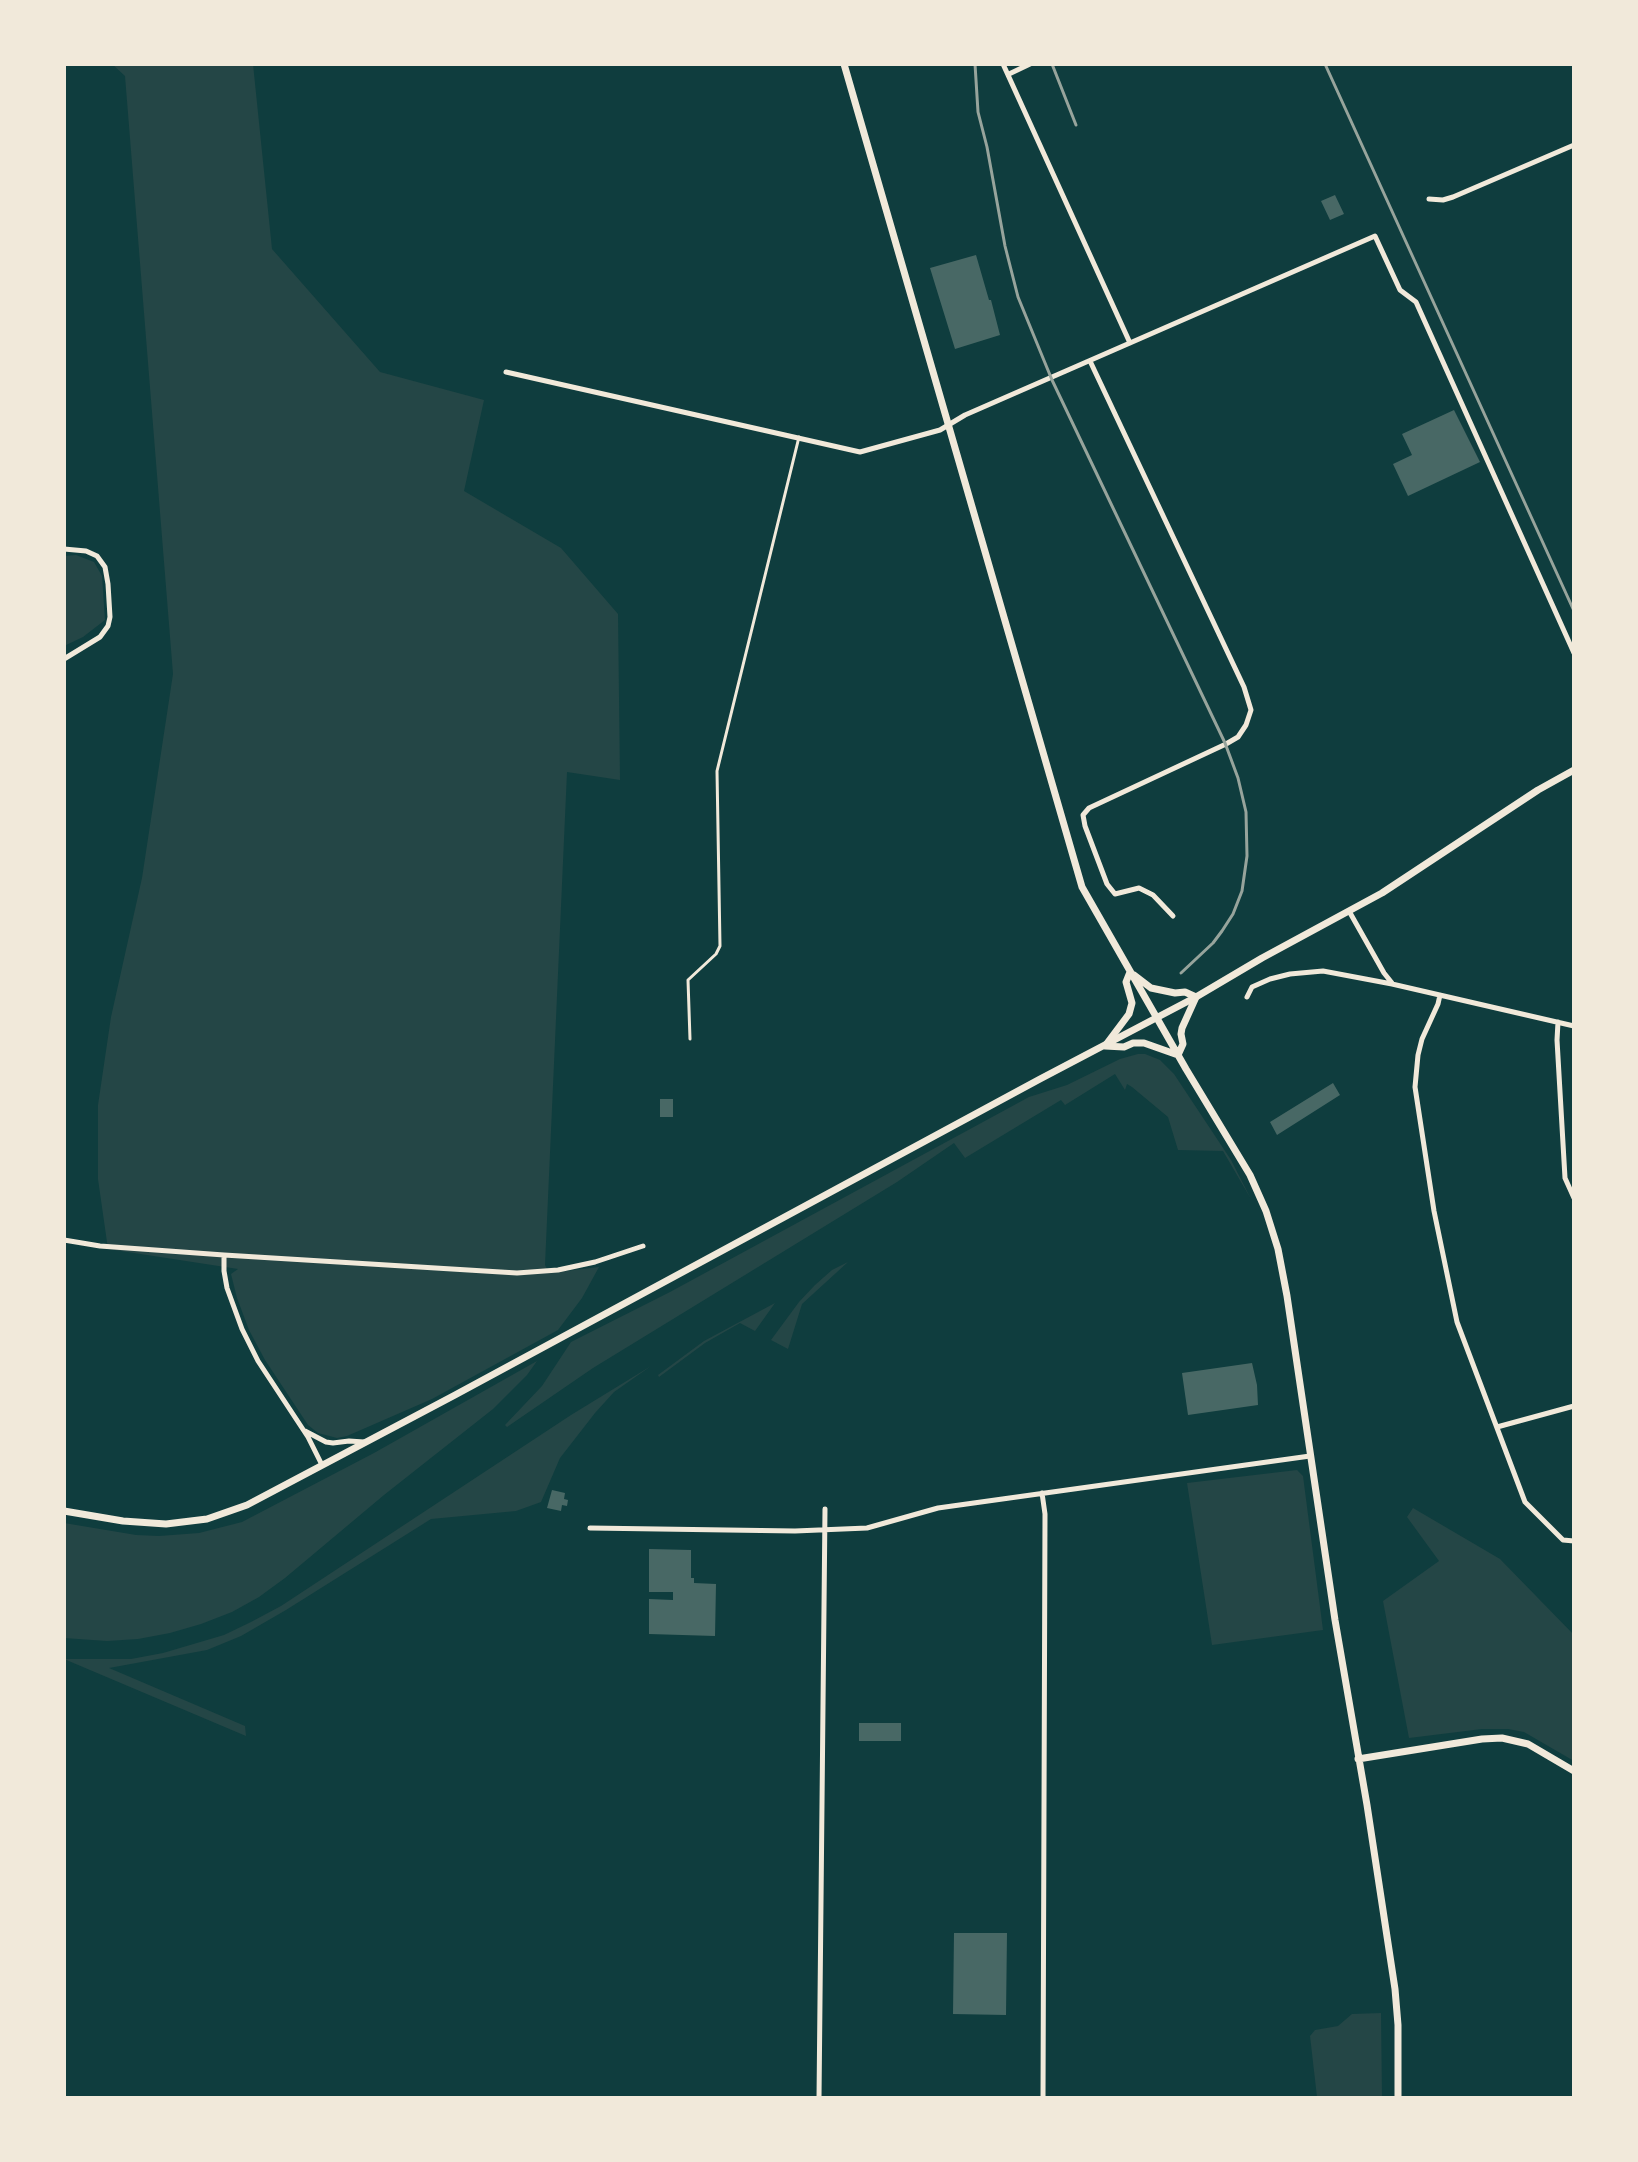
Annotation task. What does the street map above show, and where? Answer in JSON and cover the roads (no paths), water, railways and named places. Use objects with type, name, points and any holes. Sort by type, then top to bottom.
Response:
[{"type":"street","points":[[844,64],[1082,887],[1250,1175],[1270,1223],[1284,1275],[1396,2000],[1398,2098]]},
{"type":"street","points":[[1003,64],[1130,343]]},
{"type":"street","points":[[1009,74],[1030,64]]},
{"type":"street","points":[[1429,199],[1453,197],[1574,145]]},
{"type":"street","points":[[506,372],[860,452],[950,426],[965,415],[1375,236],[1400,290],[1416,302],[1574,653]]},
{"type":"street","points":[[1090,361],[1244,687],[1251,710],[1238,737],[1089,808],[1083,815],[1107,884],[1115,894],[1139,888],[1153,895],[1173,916]]},
{"type":"street","points":[[64,549],[86,551],[97,556],[105,567],[110,617],[100,637],[64,659]]},
{"type":"street","points":[[64,1511],[151,1524],[201,1520],[247,1505],[1196,997],[1396,884],[1538,790],[1574,770]]},
{"type":"street","points":[[1349,911],[1392,984]]},
{"type":"street","points":[[1130,972],[1151,988],[1185,992],[1196,997]]},
{"type":"street","points":[[1105,1046],[1129,1014],[1132,1003],[1126,982],[1130,972]]},
{"type":"street","points":[[1247,997],[1252,987],[1270,979],[1306,972],[1341,974],[1574,1026]]},
{"type":"street","points":[[1440,995],[1418,1055],[1416,1099],[1434,1211],[1457,1322],[1525,1502],[1563,1540],[1574,1541]]},
{"type":"street","points":[[1178,1055],[1183,1044],[1182,1028],[1196,997]]},
{"type":"street","points":[[1558,1022],[1565,1178],[1574,1198]]},
{"type":"street","points":[[1105,1046],[1124,1047],[1144,1043],[1178,1055]]},
{"type":"street","points":[[64,1240],[100,1246],[517,1273],[558,1270],[643,1246]]},
{"type":"street","points":[[224,1255],[227,1288],[242,1329],[258,1361],[304,1431],[322,1465]]},
{"type":"street","points":[[1497,1427],[1574,1406]]},
{"type":"street","points":[[304,1431],[326,1442],[364,1442]]},
{"type":"street","points":[[590,1528],[825,1531],[867,1528],[938,1508],[1311,1456]]},
{"type":"street","points":[[1042,1493],[1045,1514],[1043,2098]]},
{"type":"street","points":[[819,2098],[825,1509]]},
{"type":"street","points":[[1358,1759],[1502,1738],[1528,1744],[1574,1771]]},
{"type":"lane","points":[[690,1039],[688,980],[716,954],[720,946],[717,771],[799,437]]},
{"type":"railway","points":[[975,64],[978,112],[1018,297],[1052,380],[1225,743],[1246,812],[1247,856],[1242,891],[1233,914],[1213,943],[1181,973]]},
{"type":"railway","points":[[1052,64],[1076,125]]},
{"type":"railway","points":[[1325,64],[1574,611]]}]
